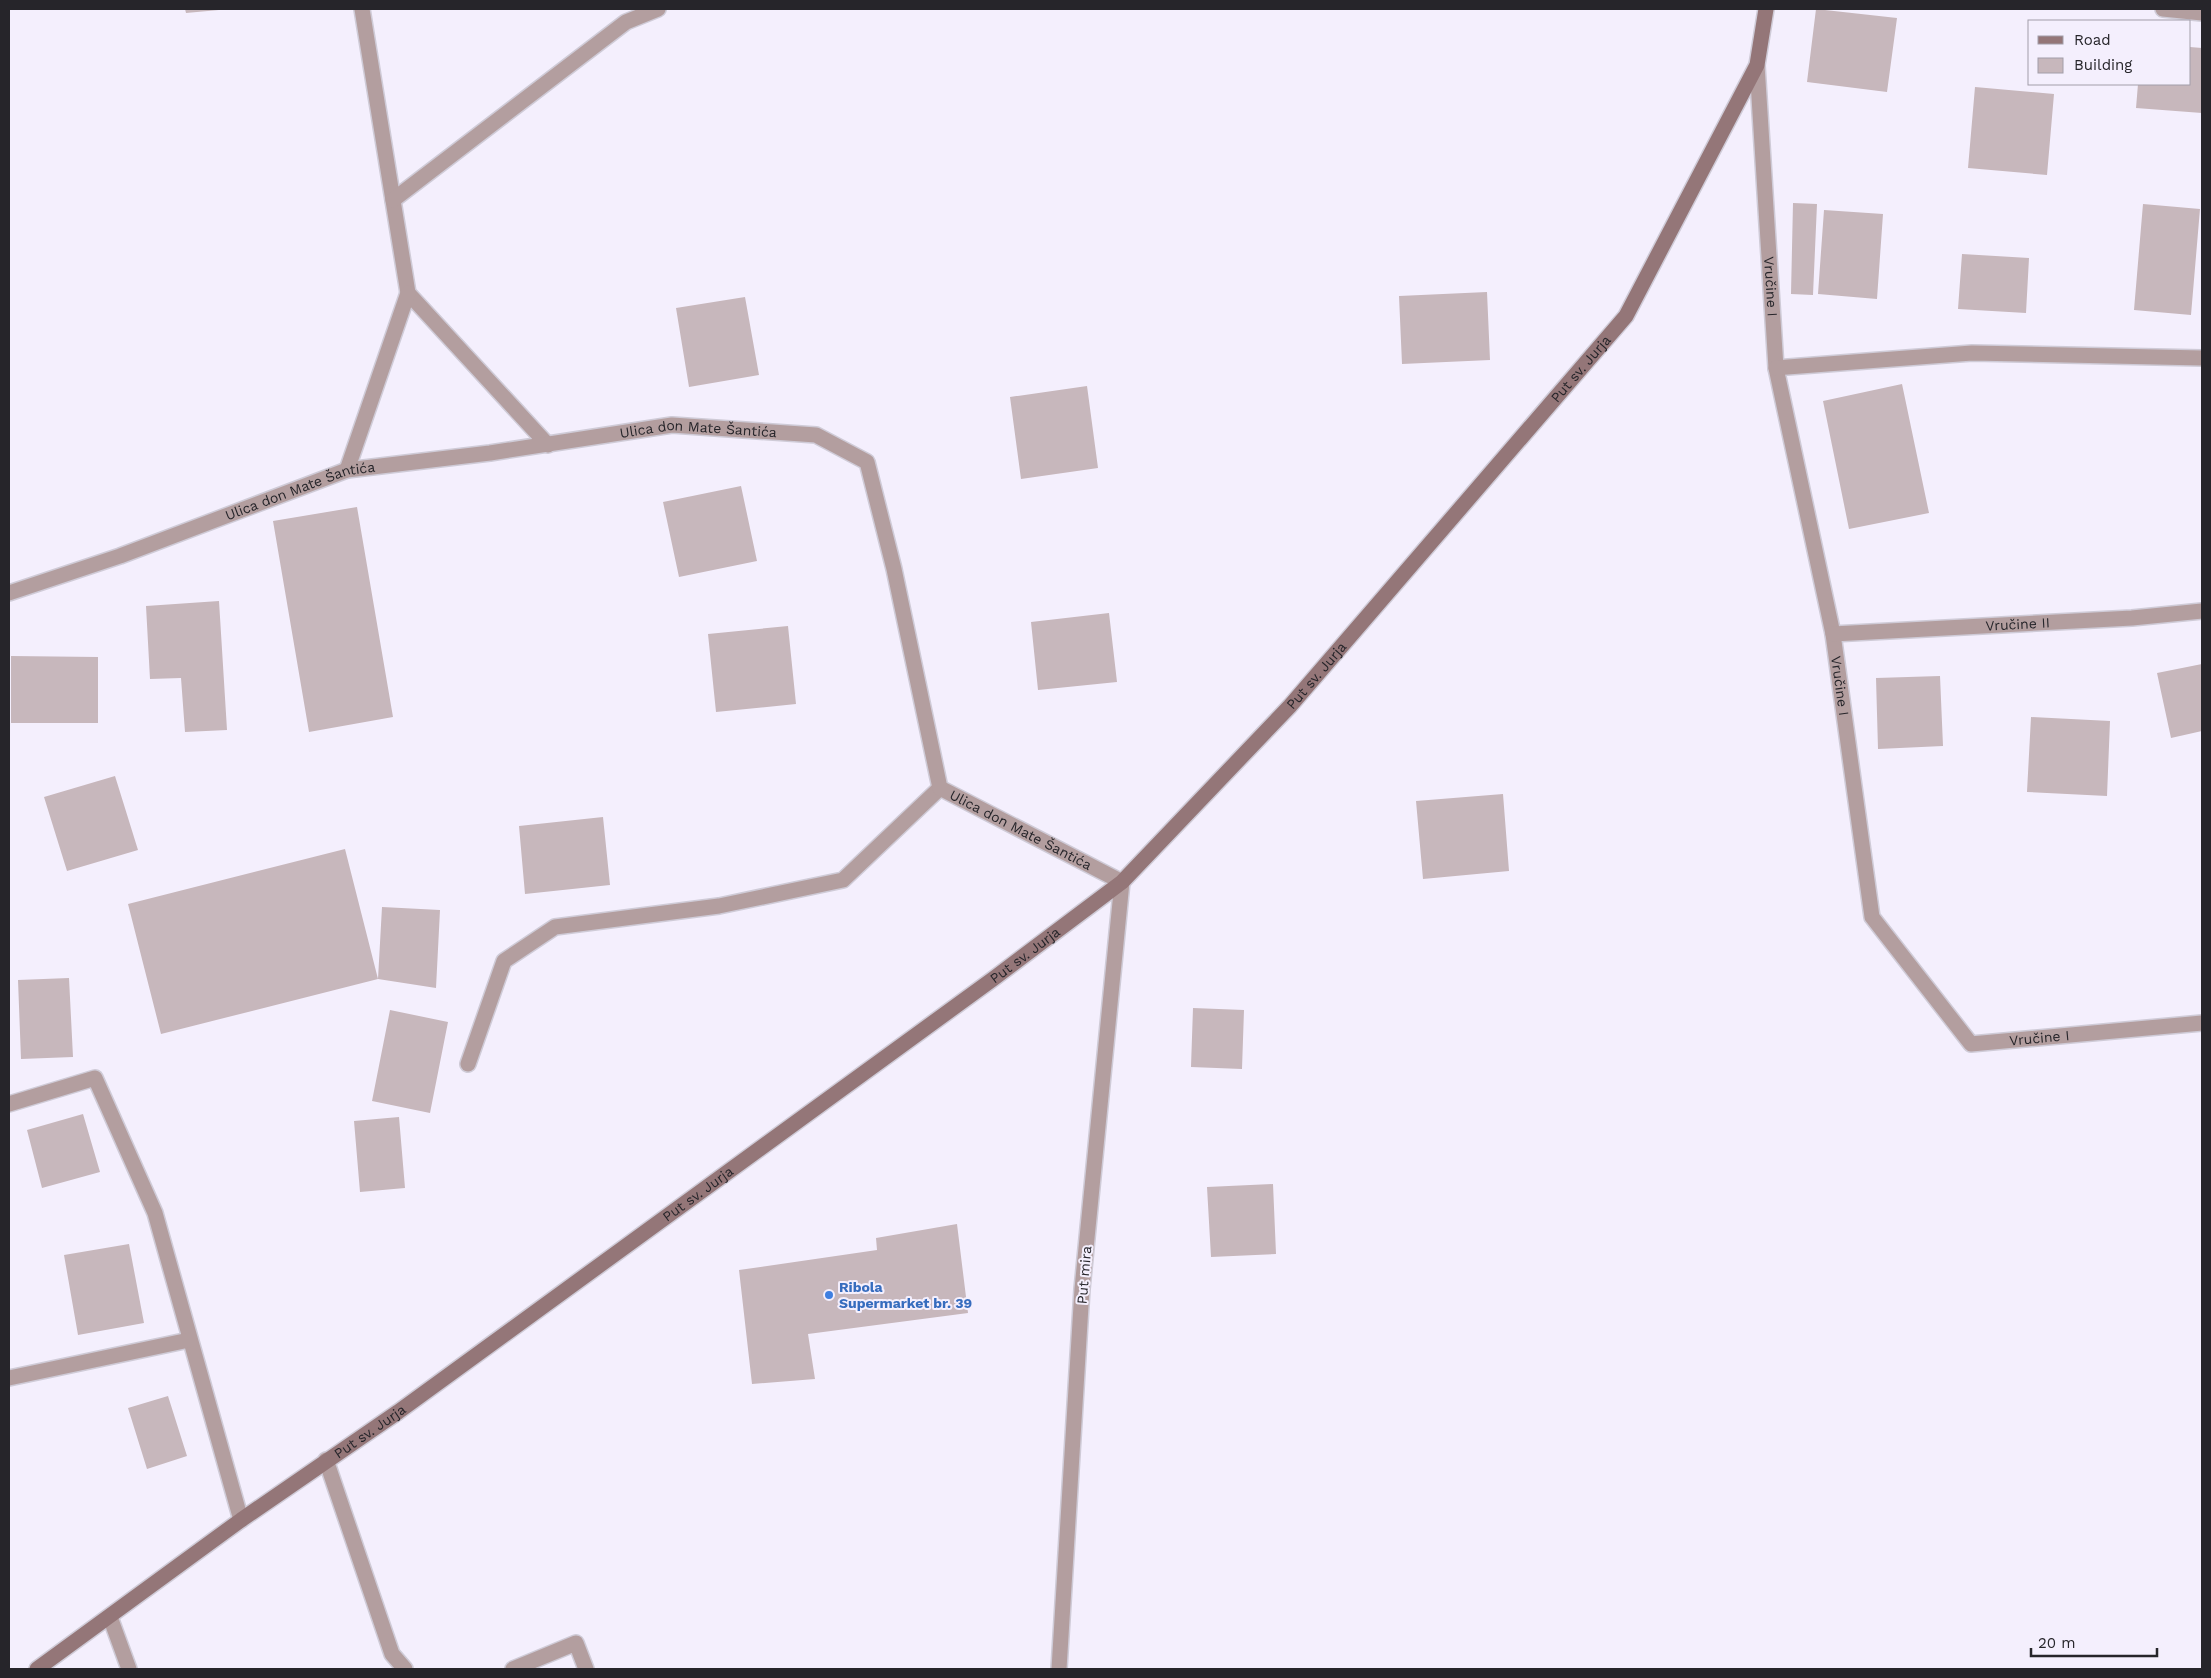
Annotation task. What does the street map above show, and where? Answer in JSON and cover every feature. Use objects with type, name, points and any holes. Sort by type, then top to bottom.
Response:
[{"type":"street","points":[[347,470],[408,293],[362,9]]},
{"type":"street","points":[[393,200],[626,22],[658,9]]},
{"type":"street","name":"Put sv. Jurja","points":[[37,1669],[326,1460],[398,1412],[953,1009],[1122,882],[1290,706],[1626,316],[1757,64],[1766,9]]},
{"type":"street","points":[[2163,9],[2202,13]]},
{"type":"street","name":"Vručine I","points":[[1757,64],[1776,368],[1833,634],[1872,917],[1971,1044],[2202,1023]]},
{"type":"street","points":[[408,293],[548,445]]},
{"type":"street","points":[[1776,368],[1972,353],[2202,358]]},
{"type":"street","name":"Ulica don Mate Šantića","points":[[9,593],[120,556],[347,470],[490,454],[672,425],[816,435],[866,462],[894,569],[940,788],[1122,882]]},
{"type":"street","name":"Vručine II","points":[[1833,634],[2132,618],[2202,611]]},
{"type":"street","points":[[468,1064],[504,961],[555,927],[719,906],[843,880],[940,788]]},
{"type":"street","name":"Put mira","points":[[1058,1669],[1082,1289],[1122,882]]},
{"type":"street","points":[[9,1104],[95,1078],[155,1213],[189,1340],[242,1520]]},
{"type":"street","points":[[9,1378],[189,1340]]},
{"type":"street","points":[[326,1460],[392,1654],[405,1669]]},
{"type":"street","points":[[110,1618],[129,1669]]},
{"type":"street","points":[[512,1669],[576,1643],[586,1669]]},
{"type":"building","points":[[185,9],[219,9],[219,10],[186,13]]},
{"type":"building","points":[[1816,9],[1897,18],[1887,92],[1807,82]]},
{"type":"building","points":[[2191,47],[2202,48],[2202,113],[2136,108],[2138,85],[2191,85]]},
{"type":"building","points":[[1975,87],[2054,94],[2047,175],[1968,168]]},
{"type":"building","points":[[1793,203],[1817,204],[1813,295],[1791,294]]},
{"type":"building","points":[[2143,204],[2200,209],[2191,315],[2134,310]]},
{"type":"building","points":[[1824,210],[1883,214],[1877,299],[1818,294]]},
{"type":"building","points":[[1962,254],[2029,258],[2026,313],[1958,309]]},
{"type":"building","points":[[1487,292],[1490,360],[1402,364],[1399,296]]},
{"type":"building","points":[[745,297],[759,375],[689,387],[676,308]]},
{"type":"building","points":[[1902,384],[1929,513],[1849,529],[1823,401]]},
{"type":"building","points":[[1087,386],[1098,468],[1021,479],[1010,397]]},
{"type":"building","points":[[741,486],[757,561],[679,577],[663,502]]},
{"type":"building","points":[[357,507],[393,717],[309,732],[273,521]]},
{"type":"building","points":[[219,601],[227,730],[185,732],[181,678],[150,679],[146,606]]},
{"type":"building","points":[[1109,613],[1117,682],[1038,690],[1031,622]]},
{"type":"building","points":[[788,626],[796,704],[716,712],[708,634]]},
{"type":"building","points":[[11,656],[98,657],[98,723],[11,723]]},
{"type":"building","points":[[2202,664],[2202,731],[2171,738],[2157,673]]},
{"type":"building","points":[[1940,676],[1943,746],[1878,749],[1876,678]]},
{"type":"building","points":[[2031,717],[2110,721],[2107,796],[2027,792]]},
{"type":"building","points":[[115,776],[138,850],[67,871],[44,797]]},
{"type":"building","points":[[1503,794],[1509,871],[1423,879],[1416,801]]},
{"type":"building","points":[[603,817],[610,885],[525,894],[519,826]]},
{"type":"building","points":[[345,849],[378,979],[161,1034],[128,904]]},
{"type":"building","points":[[382,907],[440,910],[436,988],[378,979]]},
{"type":"building","points":[[69,978],[73,1057],[21,1059],[18,980]]},
{"type":"building","points":[[1193,1008],[1244,1010],[1242,1069],[1191,1067]]},
{"type":"building","points":[[390,1010],[448,1022],[430,1113],[372,1101]]},
{"type":"building","points":[[83,1114],[100,1172],[42,1188],[27,1130]]},
{"type":"building","points":[[399,1117],[405,1188],[360,1192],[354,1121]]},
{"type":"building","points":[[1273,1184],[1276,1254],[1211,1257],[1207,1187]]},
{"type":"building","name":"Ribola Supermarket br. 39","points":[[957,1224],[968,1313],[808,1334],[815,1379],[752,1384],[739,1270],[877,1250],[876,1238]]},
{"type":"building","points":[[129,1244],[144,1323],[78,1335],[64,1255]]},
{"type":"building","points":[[168,1396],[187,1456],[147,1469],[128,1408]]},
{"type":"place","name":"Ribola Supermarket br. 39","points":[[829,1295]]}]
